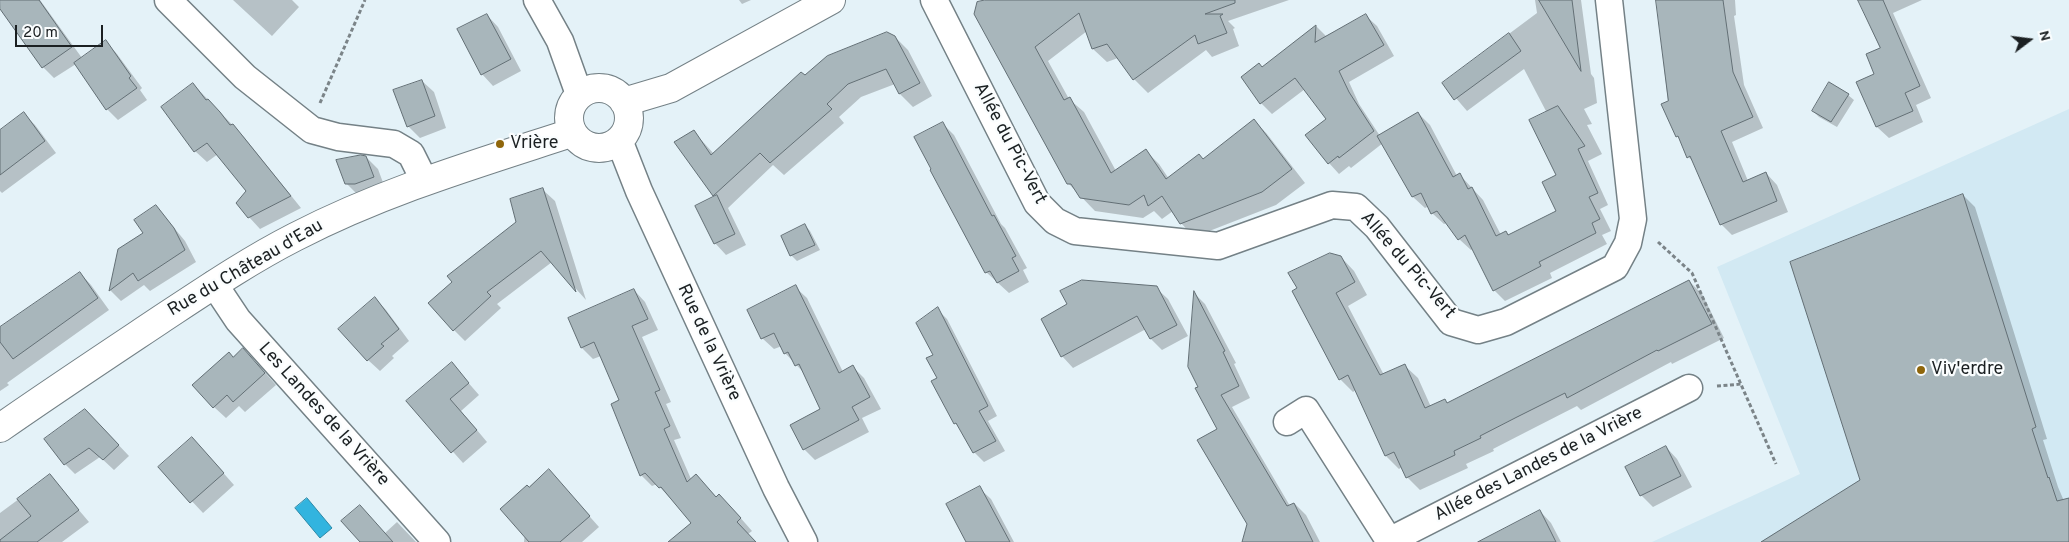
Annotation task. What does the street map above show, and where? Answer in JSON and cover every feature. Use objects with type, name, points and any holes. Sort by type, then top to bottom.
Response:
[{"type":"street","points":[[168,0],[245,77],[312,130],[338,137],[394,144],[411,154],[424,180]]},
{"type":"street","points":[[537,0],[560,40],[579,94]]},
{"type":"street","points":[[624,102],[671,88],[831,0]]},
{"type":"street","name":"Allée du Pic-Vert","points":[[934,0],[1038,203],[1055,221],[1074,231],[1218,246],[1332,205],[1356,207],[1377,227],[1451,322],[1478,330],[1506,322],[1614,267],[1628,243],[1633,219],[1609,0]]},
{"type":"street","points":[[589,88],[609,89],[619,94],[624,102],[629,112],[626,132],[620,140],[610,146],[600,148],[590,146],[580,142],[571,133],[569,112],[572,102],[579,94],[589,88]]},
{"type":"street","name":"Rue du Château d'Eau","points":[[0,428],[214,284],[294,237],[354,208],[424,180],[571,133]]},
{"type":"street","name":"Rue de la Vrière","points":[[620,140],[655,227],[776,488],[804,542]]},
{"type":"street","name":"Les Landes de la Vrière","points":[[214,284],[238,320],[437,542]]},
{"type":"street","name":"Allée des Landes de la Vrière","points":[[1287,422],[1306,410],[1390,542],[1689,388]]},
{"type":"path","points":[[312,130],[320,101],[365,0]]},
{"type":"path","points":[[1633,219],[1692,273],[1776,464]]},
{"type":"shaded area","points":[[2069,109],[2069,542],[1652,542],[1800,474],[1717,267]]},
{"type":"water","points":[[307,498],[332,528],[320,538],[295,508]]},
{"type":"building","points":[[0,0],[39,0],[72,47],[42,68],[0,9]]},
{"type":"building","points":[[985,0],[1235,0],[1235,3],[1205,14],[1223,14],[1220,16],[1227,33],[1198,44],[1195,35],[1133,80],[1107,44],[1092,49],[1079,13],[1035,47],[1064,100],[1070,97],[1111,173],[1146,149],[1166,179],[1199,154],[1203,159],[1254,119],[1292,169],[1262,192],[1180,224],[1162,196],[1148,206],[1144,195],[1129,205],[1080,198],[1071,184],[1067,184],[974,14],[977,2]]},
{"type":"building","points":[[1539,0],[1572,0],[1581,71]]},
{"type":"building","points":[[1656,0],[1723,0],[1733,72],[1753,117],[1721,131],[1743,182],[1766,172],[1777,201],[1720,225],[1690,156],[1687,158],[1661,104],[1668,101]]},
{"type":"building","points":[[1858,0],[1883,0],[1920,86],[1905,93],[1913,111],[1876,127],[1856,82],[1874,74],[1866,54],[1880,48]]},
{"type":"building","points":[[487,14],[511,59],[481,75],[457,29]]},
{"type":"building","points":[[1366,14],[1384,45],[1339,71],[1349,92],[1374,131],[1339,158],[1338,156],[1328,164],[1305,135],[1326,119],[1295,78],[1260,104],[1241,77],[1259,63],[1262,67],[1316,25],[1315,42]]},
{"type":"building","points":[[887,32],[895,36],[920,83],[899,94],[886,69],[848,84],[827,104],[832,109],[770,163],[760,153],[713,196],[674,142],[694,130],[711,155],[801,72],[805,75],[827,56]]},
{"type":"building","points":[[1509,33],[1521,51],[1454,100],[1442,83]]},
{"type":"building","points":[[106,40],[137,88],[106,110],[74,63]]},
{"type":"building","points":[[422,80],[435,116],[407,127],[393,90]]},
{"type":"building","points":[[1829,82],[1849,94],[1831,122],[1812,111]]},
{"type":"building","points":[[193,83],[230,125],[233,124],[291,196],[248,218],[236,203],[246,191],[207,143],[194,152],[161,107]]},
{"type":"building","points":[[1558,106],[1585,146],[1578,149],[1598,193],[1589,197],[1600,219],[1592,223],[1596,233],[1539,262],[1541,266],[1493,291],[1465,235],[1458,240],[1437,211],[1431,214],[1421,193],[1412,197],[1377,136],[1418,112],[1453,177],[1460,173],[1468,189],[1472,187],[1496,236],[1506,231],[1508,235],[1556,211],[1542,182],[1556,175],[1529,120]]},
{"type":"building","points":[[24,112],[45,141],[0,175],[0,130]]},
{"type":"building","points":[[943,122],[992,216],[994,215],[1016,256],[1012,258],[1019,271],[997,283],[990,271],[985,273],[914,137]]},
{"type":"building","points":[[361,155],[366,156],[374,177],[355,184],[345,184],[336,160]]},
{"type":"building","points":[[543,188],[576,292],[541,251],[487,292],[491,296],[453,331],[428,303],[452,282],[447,276],[516,222],[510,199]]},
{"type":"building","name":"Viv'erdre","points":[[1963,194],[2036,427],[2032,429],[2048,478],[2057,501],[2069,498],[2069,542],[1761,542],[1860,480],[1790,262]]},
{"type":"building","points":[[717,195],[735,234],[714,244],[695,206]]},
{"type":"building","points":[[156,205],[174,228],[185,250],[138,281],[133,273],[109,291],[118,249],[143,233],[134,220]]},
{"type":"building","points":[[805,224],[815,245],[790,256],[781,236]]},
{"type":"building","points":[[1330,253],[1341,256],[1355,282],[1336,293],[1380,375],[1405,364],[1425,408],[1445,399],[1447,403],[1689,280],[1712,324],[1657,350],[1567,398],[1565,393],[1517,417],[1454,451],[1455,455],[1406,478],[1394,452],[1385,456],[1348,375],[1339,380],[1292,291],[1297,288],[1288,273]]},
{"type":"building","points":[[80,272],[98,298],[13,359],[0,342],[0,327]]},
{"type":"building","points":[[1082,280],[1157,286],[1177,325],[1150,339],[1137,316],[1061,357],[1041,319],[1067,304],[1060,291]]},
{"type":"building","points":[[796,285],[839,373],[853,365],[870,397],[852,407],[859,420],[803,450],[790,425],[820,409],[799,364],[795,366],[788,352],[784,354],[774,333],[761,339],[747,310]]},
{"type":"building","points":[[634,289],[648,319],[632,326],[660,390],[655,392],[670,426],[664,429],[687,482],[696,474],[716,497],[719,494],[741,518],[737,522],[756,542],[668,542],[691,523],[661,487],[659,488],[645,473],[640,476],[611,404],[619,400],[594,342],[581,348],[568,318]]},
{"type":"building","points":[[1194,291],[1225,351],[1223,352],[1239,386],[1221,395],[1287,506],[1294,503],[1313,542],[1242,542],[1247,524],[1197,440],[1217,429],[1195,388],[1198,387],[1188,367]]},
{"type":"building","points":[[375,297],[399,329],[381,344],[384,346],[367,361],[338,329]]},
{"type":"building","points":[[938,307],[988,406],[979,411],[996,441],[973,453],[956,423],[954,424],[931,381],[937,378],[926,358],[933,355],[916,323]]},
{"type":"building","points":[[243,348],[265,373],[233,402],[227,395],[213,408],[192,385],[229,352],[233,357]]},
{"type":"building","points":[[452,362],[469,383],[450,399],[477,430],[451,453],[406,401]]},
{"type":"building","points":[[85,409],[119,445],[103,460],[89,448],[64,465],[44,439]]},
{"type":"building","points":[[192,437],[224,473],[190,503],[158,467]]},
{"type":"building","points":[[1666,446],[1681,476],[1640,496],[1625,467]]},
{"type":"building","points":[[549,469],[590,516],[560,542],[529,542],[500,509],[527,485],[529,487]]},
{"type":"building","points":[[50,474],[79,510],[37,542],[0,542],[0,540],[31,516],[17,499]]},
{"type":"building","points":[[980,486],[1010,542],[966,542],[946,504]]},
{"type":"building","points":[[360,505],[393,542],[360,542],[341,521]]},
{"type":"building","points":[[1540,510],[1556,542],[1478,542]]},
{"type":"place","name":"Vrière","points":[[500,144]]},
{"type":"place","name":"Viv'erdre","points":[[1921,370]]}]
